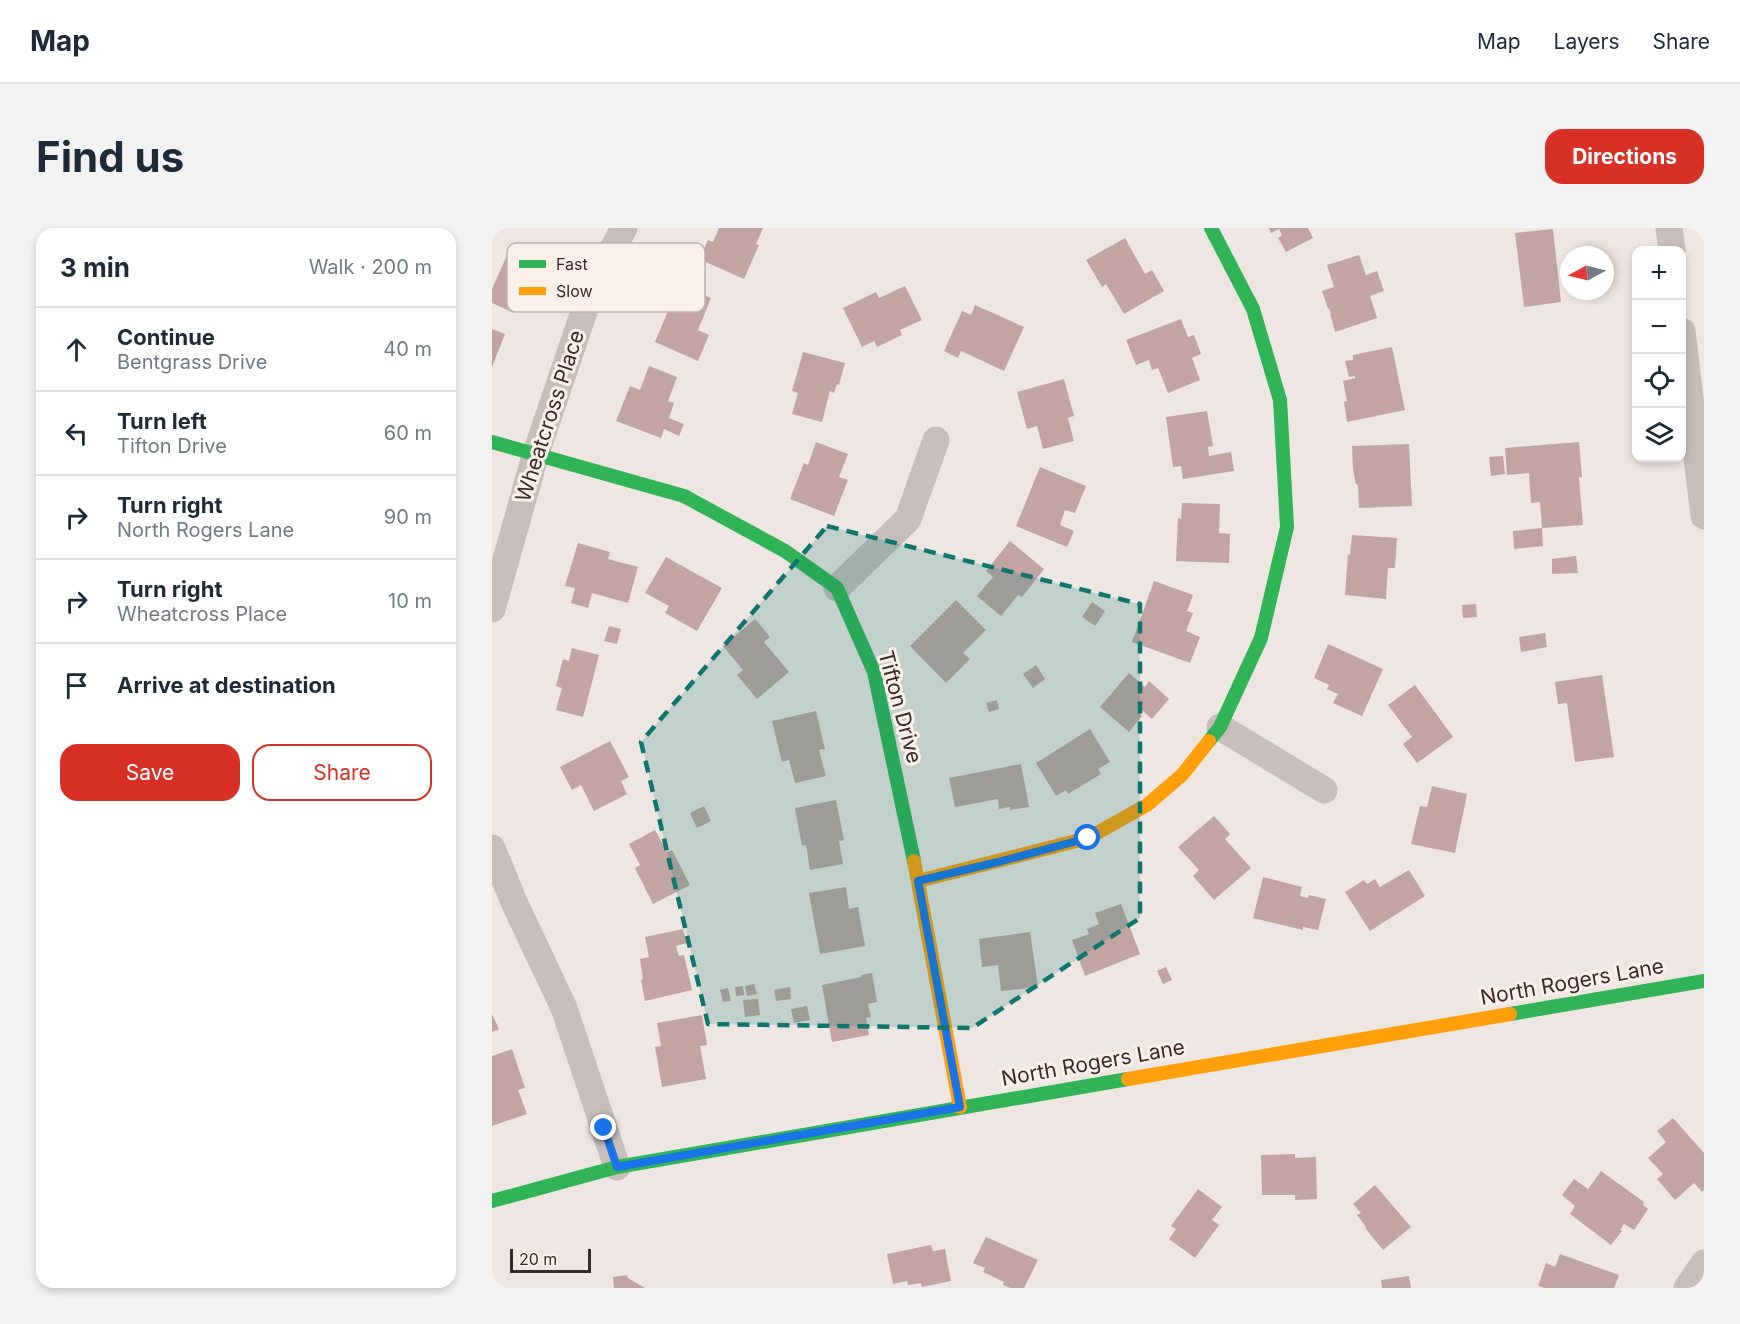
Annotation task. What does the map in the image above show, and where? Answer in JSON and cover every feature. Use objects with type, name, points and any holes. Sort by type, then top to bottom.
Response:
[{"type":"street","name":"Wheatcross Place","points":[[616,243],[624,228]]},
{"type":"street","points":[[918,881],[1088,838],[1147,805],[1182,775],[1220,728],[1261,638],[1287,527],[1280,400],[1253,309],[1211,228]]},
{"type":"street","points":[[1669,228],[1671,246]]},
{"type":"street","name":"Wheatcross Place","points":[[492,609],[536,453],[584,312]]},
{"type":"street","points":[[1685,354],[1704,516]]},
{"type":"street","points":[[492,441],[684,496],[785,551],[837,588],[908,519],[936,440]]},
{"type":"street","name":"Tifton Drive","points":[[837,588],[874,672],[918,881],[960,1107]]},
{"type":"street","points":[[1220,728],[1324,790]]},
{"type":"street","points":[[492,848],[514,902],[564,1008],[617,1167]]},
{"type":"street","name":"North Rogers Lane","points":[[492,1201],[617,1167],[1704,981]]},
{"type":"street","points":[[1687,1288],[1704,1263]]},
{"type":"highlighted area","points":[[827,526],[1140,604],[1140,918],[972,1028],[708,1024],[641,742]]},
{"type":"building","points":[[719,228],[763,228],[756,244],[759,245],[744,279],[705,262],[705,246],[708,240],[713,242]]},
{"type":"building","points":[[1269,228],[1308,228],[1313,238],[1286,252],[1278,238],[1282,235],[1279,229],[1271,233]]},
{"type":"building","points":[[1553,229],[1561,302],[1524,307],[1515,233]]},
{"type":"building","points":[[1125,238],[1145,274],[1152,270],[1164,291],[1124,314],[1106,284],[1102,287],[1086,260]]},
{"type":"building","points":[[507,255],[507,310],[492,303],[492,289]]},
{"type":"building","points":[[1359,255],[1366,275],[1377,271],[1384,291],[1370,296],[1377,318],[1335,332],[1331,313],[1322,291],[1334,287],[1327,265]]},
{"type":"building","points":[[905,286],[922,320],[900,330],[902,335],[877,347],[874,341],[862,347],[843,308],[876,292],[879,298]]},
{"type":"building","points":[[705,296],[711,298],[698,330],[709,335],[698,361],[655,342],[668,312],[705,312]]},
{"type":"building","points":[[975,305],[1024,327],[1004,371],[961,351],[958,358],[944,351],[962,311],[971,315]]},
{"type":"building","points":[[1181,319],[1188,337],[1194,335],[1201,354],[1192,358],[1200,380],[1168,393],[1158,368],[1152,370],[1149,360],[1136,365],[1126,340]]},
{"type":"building","points":[[492,329],[505,334],[492,367]]},
{"type":"building","points":[[1392,347],[1405,410],[1347,422],[1344,402],[1347,401],[1343,381],[1355,378],[1355,376],[1349,377],[1345,361],[1353,360],[1353,355]]},
{"type":"building","points":[[803,352],[845,363],[839,385],[837,384],[834,393],[830,391],[822,422],[792,414],[798,393],[792,391]]},
{"type":"building","points":[[649,366],[677,377],[668,401],[674,403],[669,418],[684,424],[679,436],[664,429],[661,438],[616,421],[630,386],[640,390]]},
{"type":"building","points":[[1064,379],[1074,416],[1068,418],[1074,441],[1043,449],[1037,426],[1027,429],[1017,392]]},
{"type":"building","points":[[1207,411],[1213,446],[1208,447],[1209,456],[1231,452],[1234,471],[1183,479],[1181,466],[1173,467],[1166,417]]},
{"type":"building","points":[[816,442],[848,454],[839,477],[848,480],[834,516],[790,499],[804,463],[808,465]]},
{"type":"building","points":[[1579,442],[1583,525],[1542,528],[1540,502],[1531,503],[1529,473],[1507,475],[1505,448]]},
{"type":"building","points":[[1409,444],[1412,506],[1359,508],[1352,446]]},
{"type":"building","points":[[1503,456],[1505,474],[1491,476],[1489,457]]},
{"type":"building","points":[[1040,467],[1086,486],[1075,513],[1065,510],[1060,525],[1074,531],[1067,547],[1016,526]]},
{"type":"building","points":[[1182,503],[1220,504],[1219,533],[1230,534],[1229,563],[1176,561],[1178,518],[1181,519]]},
{"type":"building","points":[[1542,528],[1543,546],[1514,549],[1513,531]]},
{"type":"building","points":[[1352,535],[1397,538],[1395,568],[1388,568],[1386,599],[1345,595]]},
{"type":"building","points":[[1010,541],[1044,569],[1022,597],[1018,595],[1001,616],[977,596],[993,577],[986,571]]},
{"type":"building","points":[[578,543],[610,552],[608,559],[638,567],[628,603],[592,593],[588,608],[571,603],[575,588],[565,586]]},
{"type":"building","points":[[1576,556],[1578,573],[1552,574],[1552,559]]},
{"type":"building","points":[[666,557],[722,588],[697,631],[665,613],[669,606],[645,593]]},
{"type":"building","points":[[1154,581],[1193,595],[1187,611],[1193,613],[1186,631],[1200,637],[1190,663],[1132,642]]},
{"type":"building","points":[[956,600],[986,630],[963,653],[970,659],[946,683],[910,646]]},
{"type":"building","points":[[1092,602],[1105,611],[1095,626],[1082,617]]},
{"type":"building","points":[[1476,604],[1477,617],[1463,618],[1462,605]]},
{"type":"building","points":[[755,619],[770,637],[764,642],[789,672],[757,699],[737,675],[743,670],[723,646]]},
{"type":"building","points":[[609,626],[621,629],[617,644],[604,641]]},
{"type":"building","points":[[1545,633],[1547,647],[1521,652],[1519,637]]},
{"type":"building","points":[[1328,644],[1383,669],[1362,716],[1333,703],[1338,694],[1327,689],[1329,685],[1314,678]]},
{"type":"building","points":[[572,648],[599,655],[583,717],[556,710],[562,688],[556,686],[563,659],[569,661]]},
{"type":"building","points":[[1036,665],[1045,679],[1033,688],[1023,674]]},
{"type":"building","points":[[1129,673],[1145,687],[1149,681],[1169,699],[1152,719],[1143,711],[1140,714],[1142,716],[1129,732],[1100,707]]},
{"type":"building","points":[[1602,675],[1614,757],[1575,762],[1567,703],[1558,704],[1555,682]]},
{"type":"building","points":[[1415,685],[1453,737],[1417,763],[1403,744],[1412,737],[1388,705]]},
{"type":"building","points":[[997,700],[999,709],[989,712],[986,703]]},
{"type":"building","points":[[816,711],[825,749],[819,750],[826,776],[795,783],[789,760],[782,762],[772,721]]},
{"type":"building","points":[[1090,729],[1110,762],[1098,769],[1101,774],[1068,794],[1066,790],[1056,796],[1036,763]]},
{"type":"building","points":[[610,741],[629,777],[621,781],[627,794],[594,811],[581,785],[572,790],[560,767]]},
{"type":"building","points":[[1021,764],[1029,807],[999,809],[998,799],[955,807],[949,778]]},
{"type":"building","points":[[1432,786],[1467,794],[1455,853],[1411,844],[1420,806],[1427,807]]},
{"type":"building","points":[[836,800],[844,840],[839,841],[843,864],[810,870],[806,845],[802,846],[795,808]]},
{"type":"building","points":[[704,806],[711,821],[697,828],[690,813]]},
{"type":"building","points":[[1214,816],[1230,834],[1225,839],[1251,868],[1214,900],[1193,876],[1199,870],[1178,847]]},
{"type":"building","points":[[655,830],[667,852],[672,850],[690,885],[653,904],[635,868],[640,865],[629,844]]},
{"type":"building","points":[[1409,870],[1425,896],[1370,931],[1345,892],[1364,880],[1367,884],[1375,879],[1380,887]]},
{"type":"building","points":[[1263,877],[1302,887],[1300,896],[1308,898],[1309,895],[1326,899],[1318,930],[1303,927],[1303,930],[1253,918]]},
{"type":"building","points":[[846,887],[849,909],[858,907],[865,946],[820,954],[809,893]]},
{"type":"building","points":[[1121,904],[1140,954],[1085,976],[1072,940],[1089,934],[1087,929],[1099,924],[1095,913]]},
{"type":"building","points":[[683,929],[687,943],[676,946],[679,956],[684,955],[692,990],[645,1001],[640,959],[649,957],[645,937]]},
{"type":"building","points":[[1030,932],[1038,987],[1001,991],[998,965],[982,967],[979,939]]},
{"type":"building","points":[[1166,967],[1172,980],[1163,984],[1157,971]]},
{"type":"building","points":[[872,973],[877,1002],[868,1004],[871,1017],[866,1018],[869,1035],[832,1042],[822,985]]},
{"type":"building","points":[[754,984],[757,994],[747,996],[745,986]]},
{"type":"building","points":[[743,986],[744,995],[736,996],[735,987]]},
{"type":"building","points":[[790,987],[791,999],[776,1001],[774,990]]},
{"type":"building","points":[[728,988],[731,1001],[723,1002],[720,990]]},
{"type":"building","points":[[758,999],[760,1015],[745,1017],[743,1000]]},
{"type":"building","points":[[807,1006],[810,1020],[794,1023],[791,1009]]},
{"type":"building","points":[[492,1014],[499,1029],[492,1032]]},
{"type":"building","points":[[702,1015],[707,1045],[700,1046],[706,1079],[662,1087],[655,1047],[661,1046],[657,1023]]},
{"type":"building","points":[[512,1049],[525,1088],[518,1090],[527,1114],[492,1126],[492,1056]]},
{"type":"building","points":[[1673,1118],[1704,1153],[1704,1190],[1702,1192],[1694,1183],[1675,1200],[1657,1179],[1663,1174],[1648,1158],[1666,1142],[1657,1131]]},
{"type":"building","points":[[1295,1154],[1295,1158],[1316,1157],[1317,1199],[1295,1200],[1295,1195],[1262,1195],[1261,1155]]},
{"type":"building","points":[[1601,1171],[1644,1202],[1643,1205],[1648,1209],[1634,1230],[1624,1224],[1620,1230],[1622,1231],[1611,1245],[1570,1214],[1575,1206],[1562,1195],[1574,1179],[1588,1189]]},
{"type":"building","points":[[1375,1185],[1411,1227],[1383,1250],[1365,1228],[1357,1215],[1361,1213],[1353,1204]]},
{"type":"building","points":[[1198,1189],[1222,1207],[1212,1220],[1219,1225],[1195,1258],[1169,1239],[1176,1229],[1171,1226]]},
{"type":"building","points":[[986,1237],[1038,1260],[1024,1288],[1010,1288],[1003,1285],[1004,1282],[983,1272],[985,1268],[973,1263]]},
{"type":"building","points":[[931,1245],[933,1251],[945,1249],[951,1281],[922,1287],[921,1283],[908,1285],[907,1281],[893,1284],[887,1254]]},
{"type":"building","points":[[1560,1254],[1619,1275],[1614,1288],[1545,1288],[1538,1286],[1546,1263],[1555,1267]]},
{"type":"building","points":[[627,1275],[628,1278],[645,1288],[614,1288],[613,1277]]},
{"type":"building","points":[[1409,1276],[1411,1288],[1382,1288],[1381,1280]]},
{"type":"traffic: fast","points":[[1209,741],[1220,727],[1261,638],[1287,527],[1280,400],[1253,309],[1211,228]]},
{"type":"traffic: fast","points":[[492,442],[684,496],[785,551],[837,588],[874,672],[914,861]]},
{"type":"traffic: fast","points":[[1510,1014],[1704,981]]},
{"type":"traffic: fast","points":[[492,1201],[617,1167],[1128,1079]]},
{"type":"traffic: slow","points":[[918,881],[1088,838],[1147,805],[1182,775],[1209,741]]},
{"type":"traffic: slow","points":[[914,861],[960,1107]]},
{"type":"traffic: slow","points":[[1128,1079],[1510,1014]]},
{"type":"route","points":[[604,1128],[617,1167],[960,1107],[918,881],[1088,838]]}]
